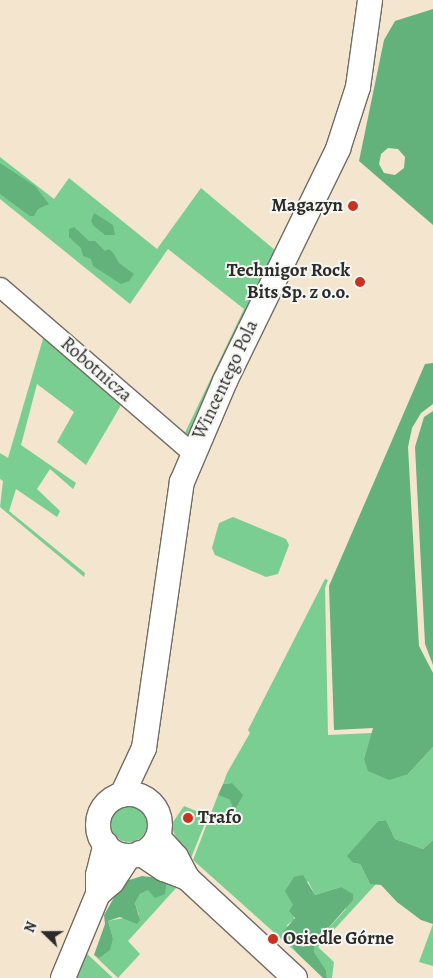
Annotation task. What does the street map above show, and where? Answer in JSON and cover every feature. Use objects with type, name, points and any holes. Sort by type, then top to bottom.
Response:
[{"type":"street","name":"Wincentego Pola","points":[[122,795],[144,748],[182,482],[192,454],[338,149],[358,87],[370,0]]},
{"type":"street","name":"Robotnicza","points":[[0,287],[192,454]]},
{"type":"street","name":"Wincentego Pola","points":[[144,748],[148,768],[147,799]]},
{"type":"street","points":[[187,878],[134,855],[120,854],[106,844],[101,837],[99,820],[107,804],[122,795],[147,799],[158,813],[158,837],[176,857],[187,878],[295,978]]},
{"type":"street","points":[[98,894],[112,882],[134,855],[158,837]]},
{"type":"street","points":[[63,978],[98,894],[98,875],[106,844]]},
{"type":"green space","points":[[433,9],[433,225],[359,161],[384,40],[395,21]],"holes":[[[388,148],[398,149],[405,157],[404,168],[395,175],[384,173],[379,164],[381,154]]]},
{"type":"green space","points":[[0,157],[54,199],[69,178],[157,249],[201,188],[276,251],[190,438],[183,437],[244,309],[168,249],[130,304],[0,199]]},
{"type":"green space","points":[[0,163],[35,186],[49,204],[38,209],[34,216],[30,216],[0,194]]},
{"type":"green space","points":[[94,213],[113,225],[115,235],[105,235],[94,226],[91,221]]},
{"type":"green space","points":[[74,227],[89,241],[95,241],[105,251],[109,249],[119,263],[134,274],[129,281],[121,284],[93,266],[91,259],[83,256],[81,248],[69,237],[69,229]]},
{"type":"green space","points":[[45,332],[124,400],[86,465],[57,442],[74,412],[37,384],[21,445],[76,483],[73,489],[50,469],[37,489],[60,511],[57,517],[16,489],[9,511],[85,573],[84,577],[0,507],[3,481],[0,479],[0,453],[8,458]]},
{"type":"green space","points":[[433,363],[433,404],[421,413],[412,428],[408,447],[419,646],[433,673],[433,747],[408,774],[389,780],[368,771],[364,759],[373,728],[334,730],[329,586],[425,364]]},
{"type":"green space","points":[[433,411],[433,665],[425,644],[415,447],[424,417]]},
{"type":"green space","points":[[233,517],[286,539],[289,545],[278,574],[266,577],[215,555],[212,548],[219,523]]},
{"type":"green space","points":[[325,579],[328,580],[325,588],[328,735],[372,733],[364,759],[408,774],[433,747],[433,840],[423,849],[395,839],[386,820],[378,821],[348,856],[353,863],[360,864],[370,884],[376,884],[318,947],[334,962],[332,978],[327,978],[326,970],[314,952],[314,944],[346,909],[341,887],[315,895],[308,881],[293,905],[294,920],[287,925],[297,953],[193,860],[218,795],[230,800],[232,783],[223,784],[227,773],[250,733],[248,730]]},
{"type":"green space","points":[[232,783],[243,795],[236,808],[233,808],[230,800],[218,795],[223,784]]},
{"type":"green space","points":[[129,806],[141,812],[147,824],[141,836],[129,842],[117,836],[111,824],[117,812]]},
{"type":"green space","points":[[184,806],[208,816],[191,858],[180,848],[171,825]]},
{"type":"green space","points":[[386,820],[395,839],[423,849],[433,840],[433,924],[421,920],[397,902],[381,885],[370,884],[360,864],[353,863],[347,856],[378,821]]},
{"type":"green space","points":[[303,875],[315,895],[341,887],[353,894],[353,900],[314,944],[314,952],[326,970],[327,978],[323,978],[297,953],[283,932],[295,918],[289,911],[293,905],[285,891],[294,877]]},
{"type":"green space","points":[[142,876],[167,879],[165,894],[155,898],[148,890],[140,894],[135,903],[140,920],[137,924],[120,917],[108,921],[113,938],[110,950],[99,958],[94,955],[105,924],[104,915],[123,882]]},
{"type":"green space","points":[[167,879],[176,888],[128,941],[140,954],[118,978],[94,955],[99,958],[113,938],[108,921],[139,915],[135,903],[140,894]]},
{"type":"green space","points":[[433,924],[433,966],[419,962]]},
{"type":"green space","points":[[84,951],[113,978],[72,978]]},
{"type":"place","name":"Magazyn","points":[[353,206]]},
{"type":"place","name":"Technigor Rock Bits Sp. z o.o.","points":[[360,282]]},
{"type":"place","name":"Trafo","points":[[188,818]]},
{"type":"place","name":"Osiedle Górne","points":[[273,939]]}]
